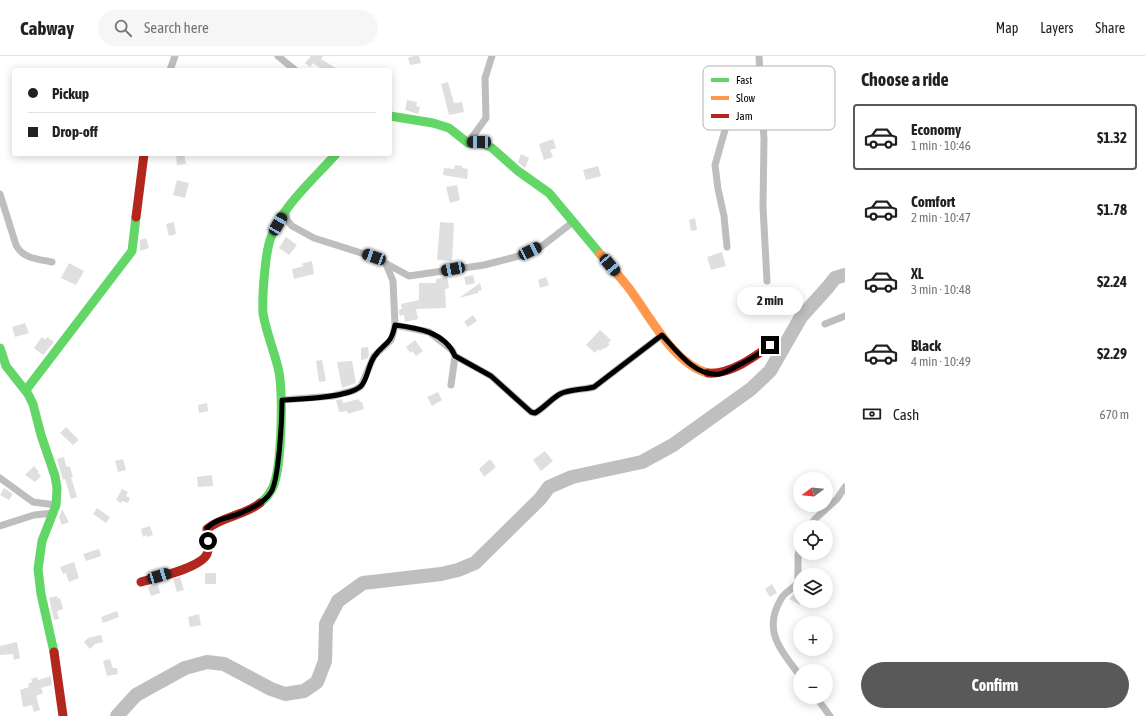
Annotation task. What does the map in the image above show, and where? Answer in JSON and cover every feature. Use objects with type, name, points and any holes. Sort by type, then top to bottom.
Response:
[{"type":"street","points":[[171,68],[175,56]]},
{"type":"street","points":[[278,56],[293,68]]},
{"type":"street","points":[[468,143],[486,118],[484,78],[492,56]]},
{"type":"street","points":[[759,56],[760,66]]},
{"type":"street","points":[[392,116],[420,120],[443,126],[449,128],[468,143],[479,142],[492,148],[518,171],[549,193],[628,287],[662,335],[684,360],[697,369],[707,373],[719,374],[753,358],[775,342]]},
{"type":"street","points":[[725,130],[715,165],[718,189],[724,216],[727,247]]},
{"type":"street","points":[[764,130],[763,207],[767,281]]},
{"type":"street","points":[[26,390],[132,251],[144,156]]},
{"type":"street","points":[[141,582],[197,563],[206,557],[208,550],[207,528],[209,526],[214,522],[241,514],[255,506],[270,493],[275,478],[282,400],[277,360],[267,332],[262,304],[270,238],[286,211],[307,185],[334,156]]},
{"type":"street","points":[[0,194],[19,251],[29,257],[52,262]]},
{"type":"street","points":[[286,211],[285,216],[289,224],[300,231],[314,238],[374,257],[409,276],[418,276],[519,256],[542,246],[573,222]]},
{"type":"street","points":[[282,400],[333,396],[355,390],[363,383],[374,356],[391,340],[395,325],[393,281],[386,264]]},
{"type":"street","points":[[825,324],[845,316]]},
{"type":"street","points":[[395,325],[429,332],[452,350],[455,356],[452,386]]},
{"type":"street","points":[[455,356],[491,376],[531,412],[535,413],[560,394],[567,391],[583,390],[594,387],[662,335]]},
{"type":"street","points":[[0,348],[6,366],[15,379],[26,390],[33,404],[41,435],[55,476],[57,488],[55,509],[42,541],[38,569],[41,594],[55,656],[64,716]]},
{"type":"street","points":[[0,478],[33,502],[55,509]]},
{"type":"street","points":[[814,520],[837,499],[845,487]]},
{"type":"street","points":[[0,526],[55,509]]},
{"type":"street","points":[[793,666],[777,643],[773,628],[773,620],[780,599],[798,582],[798,560]]},
{"type":"street","points":[[821,704],[830,716]]},
{"type":"building","points":[[311,56],[323,56],[321,59],[336,68],[320,68],[313,63],[310,67],[305,63]]},
{"type":"building","points":[[419,56],[421,63],[410,65],[408,58]]},
{"type":"building","points":[[448,82],[454,103],[462,102],[464,112],[449,115],[441,84]]},
{"type":"building","points":[[407,100],[417,102],[416,106],[420,107],[418,114],[405,110]]},
{"type":"building","points":[[553,139],[556,148],[550,150],[553,157],[544,160],[539,144]]},
{"type":"building","points":[[521,154],[529,158],[525,168],[518,162]]},
{"type":"building","points":[[176,156],[184,156],[186,164],[177,165]]},
{"type":"building","points":[[455,165],[468,169],[467,179],[443,175],[444,168],[454,169]]},
{"type":"building","points":[[598,166],[601,176],[586,180],[583,170]]},
{"type":"building","points":[[177,180],[189,183],[185,198],[173,195]]},
{"type":"building","points":[[457,185],[460,200],[450,203],[446,187]]},
{"type":"building","points":[[695,218],[697,230],[691,231],[689,220]]},
{"type":"building","points":[[174,222],[176,234],[169,236],[166,224]]},
{"type":"building","points":[[440,222],[454,223],[452,261],[437,260]]},
{"type":"building","points":[[286,237],[297,245],[289,255],[279,248]]},
{"type":"building","points":[[146,238],[149,248],[140,251],[140,240]]},
{"type":"building","points":[[722,252],[726,266],[711,270],[707,257]]},
{"type":"building","points":[[312,261],[314,274],[294,279],[292,269],[304,266],[301,264]]},
{"type":"building","points":[[69,263],[84,271],[76,285],[61,278]]},
{"type":"building","points":[[473,275],[475,283],[466,285],[464,277]]},
{"type":"building","points":[[447,277],[449,288],[445,289],[446,308],[416,309],[418,319],[405,322],[404,315],[400,316],[399,314],[399,309],[402,309],[401,304],[419,300],[419,283],[436,283],[436,279]]},
{"type":"building","points":[[546,277],[549,285],[540,288],[538,280]]},
{"type":"building","points":[[480,283],[482,290],[478,291],[478,293],[459,298]]},
{"type":"building","points":[[473,315],[477,321],[468,327],[464,322]]},
{"type":"building","points":[[25,323],[29,333],[15,337],[12,327]]},
{"type":"building","points":[[600,330],[611,340],[608,343],[610,344],[605,349],[604,348],[600,351],[598,349],[595,353],[586,345]]},
{"type":"building","points":[[42,337],[45,340],[47,337],[54,342],[43,355],[34,348]]},
{"type":"building","points":[[415,340],[423,351],[416,356],[412,351],[410,353],[406,347]]},
{"type":"building","points":[[368,347],[369,355],[367,359],[361,360],[361,348]]},
{"type":"building","points":[[322,360],[326,381],[319,382],[316,361]]},
{"type":"building","points":[[352,361],[356,383],[342,388],[337,362]]},
{"type":"building","points":[[438,392],[442,400],[432,406],[427,397]]},
{"type":"building","points":[[342,399],[343,403],[359,399],[360,402],[362,402],[364,409],[348,414],[347,411],[339,412],[336,400]]},
{"type":"building","points":[[207,403],[208,411],[199,413],[198,405]]},
{"type":"building","points":[[66,427],[79,440],[73,445],[60,433]]},
{"type":"building","points":[[545,451],[553,461],[541,471],[533,460]]},
{"type":"building","points":[[64,457],[66,466],[70,467],[73,477],[71,477],[77,497],[71,499],[65,479],[63,480],[57,459]]},
{"type":"building","points":[[123,459],[126,470],[118,472],[115,461]]},
{"type":"building","points":[[490,459],[496,467],[484,477],[479,469]]},
{"type":"building","points":[[34,466],[41,476],[35,482],[25,475]]},
{"type":"building","points":[[212,475],[213,486],[198,487],[197,477]]},
{"type":"building","points":[[4,488],[13,494],[9,500],[0,495]]},
{"type":"building","points":[[122,489],[128,492],[126,496],[130,498],[128,503],[122,501],[121,503],[116,500]]},
{"type":"building","points":[[97,508],[110,517],[106,523],[93,514]]},
{"type":"building","points":[[62,509],[69,522],[62,525],[59,518]]},
{"type":"building","points":[[150,526],[153,535],[143,537],[141,529]]},
{"type":"building","points":[[99,549],[101,556],[86,561],[83,554]]},
{"type":"building","points":[[74,562],[79,578],[69,582],[66,573],[63,574],[60,567]]},
{"type":"building","points":[[205,573],[216,573],[216,584],[205,584]]},
{"type":"building","points":[[180,577],[184,590],[177,592],[173,579]]},
{"type":"building","points":[[158,584],[160,593],[151,596],[148,587]]},
{"type":"building","points":[[772,584],[777,593],[770,597],[765,589]]},
{"type":"building","points":[[793,595],[793,601],[789,599]]},
{"type":"building","points":[[57,596],[58,599],[60,598],[63,609],[57,611],[59,619],[54,620],[49,598]]},
{"type":"building","points":[[117,611],[119,617],[103,623],[101,617]]},
{"type":"building","points":[[199,614],[201,625],[190,627],[188,617]]},
{"type":"building","points":[[101,635],[103,642],[95,644],[90,649],[84,642],[88,638]]},
{"type":"building","points":[[17,642],[20,658],[14,660],[13,654],[0,655],[0,646]]},
{"type":"building","points":[[110,659],[113,668],[117,668],[118,674],[107,676],[103,661]]},
{"type":"building","points":[[51,676],[52,685],[41,688],[43,693],[36,696],[40,710],[34,712],[32,705],[23,707],[20,690],[29,687],[28,684],[32,682],[31,679],[37,677],[38,680]]},
{"type":"waterway","points":[[117,716],[136,695],[185,668],[207,662],[224,664],[271,689],[285,694],[304,691],[317,682],[325,661],[326,624],[338,601],[363,583],[441,574],[458,570],[475,563],[540,499],[549,487],[572,477],[642,462],[673,445],[751,389],[770,371],[801,317],[835,278],[845,275]]},
{"type":"traffic: fast","points":[[392,116],[433,123],[449,128],[468,143],[479,142],[492,148],[518,171],[549,193],[600,254]]},
{"type":"traffic: fast","points":[[260,503],[271,491],[276,477],[281,430],[279,372],[263,313],[264,276],[268,247],[275,228],[282,216],[298,194],[334,156]]},
{"type":"traffic: fast","points":[[26,390],[132,251],[136,217]]},
{"type":"traffic: fast","points":[[0,348],[6,366],[28,394],[33,404],[41,435],[55,476],[57,488],[56,505],[42,541],[38,569],[41,594],[54,652]]},
{"type":"traffic: slow","points":[[600,254],[628,287],[673,349],[695,368],[708,373]]},
{"type":"traffic: jam","points":[[136,217],[144,156]]},
{"type":"traffic: jam","points":[[708,373],[717,373],[735,367],[752,358],[775,342]]},
{"type":"traffic: jam","points":[[141,582],[177,572],[196,564],[203,559],[208,551],[207,529],[219,521],[247,511],[260,503]]},
{"type":"traffic: jam","points":[[54,652],[63,716]]},
{"type":"route","points":[[208,541],[207,528],[209,526],[214,522],[241,514],[255,506],[270,493],[274,486],[282,416],[282,400],[333,396],[355,390],[363,383],[374,356],[391,340],[395,325],[419,328],[439,338],[452,350],[455,356],[491,376],[531,412],[535,413],[560,394],[567,391],[583,390],[594,387],[662,335],[684,360],[697,369],[707,373],[719,374],[753,358],[770,345]]}]
